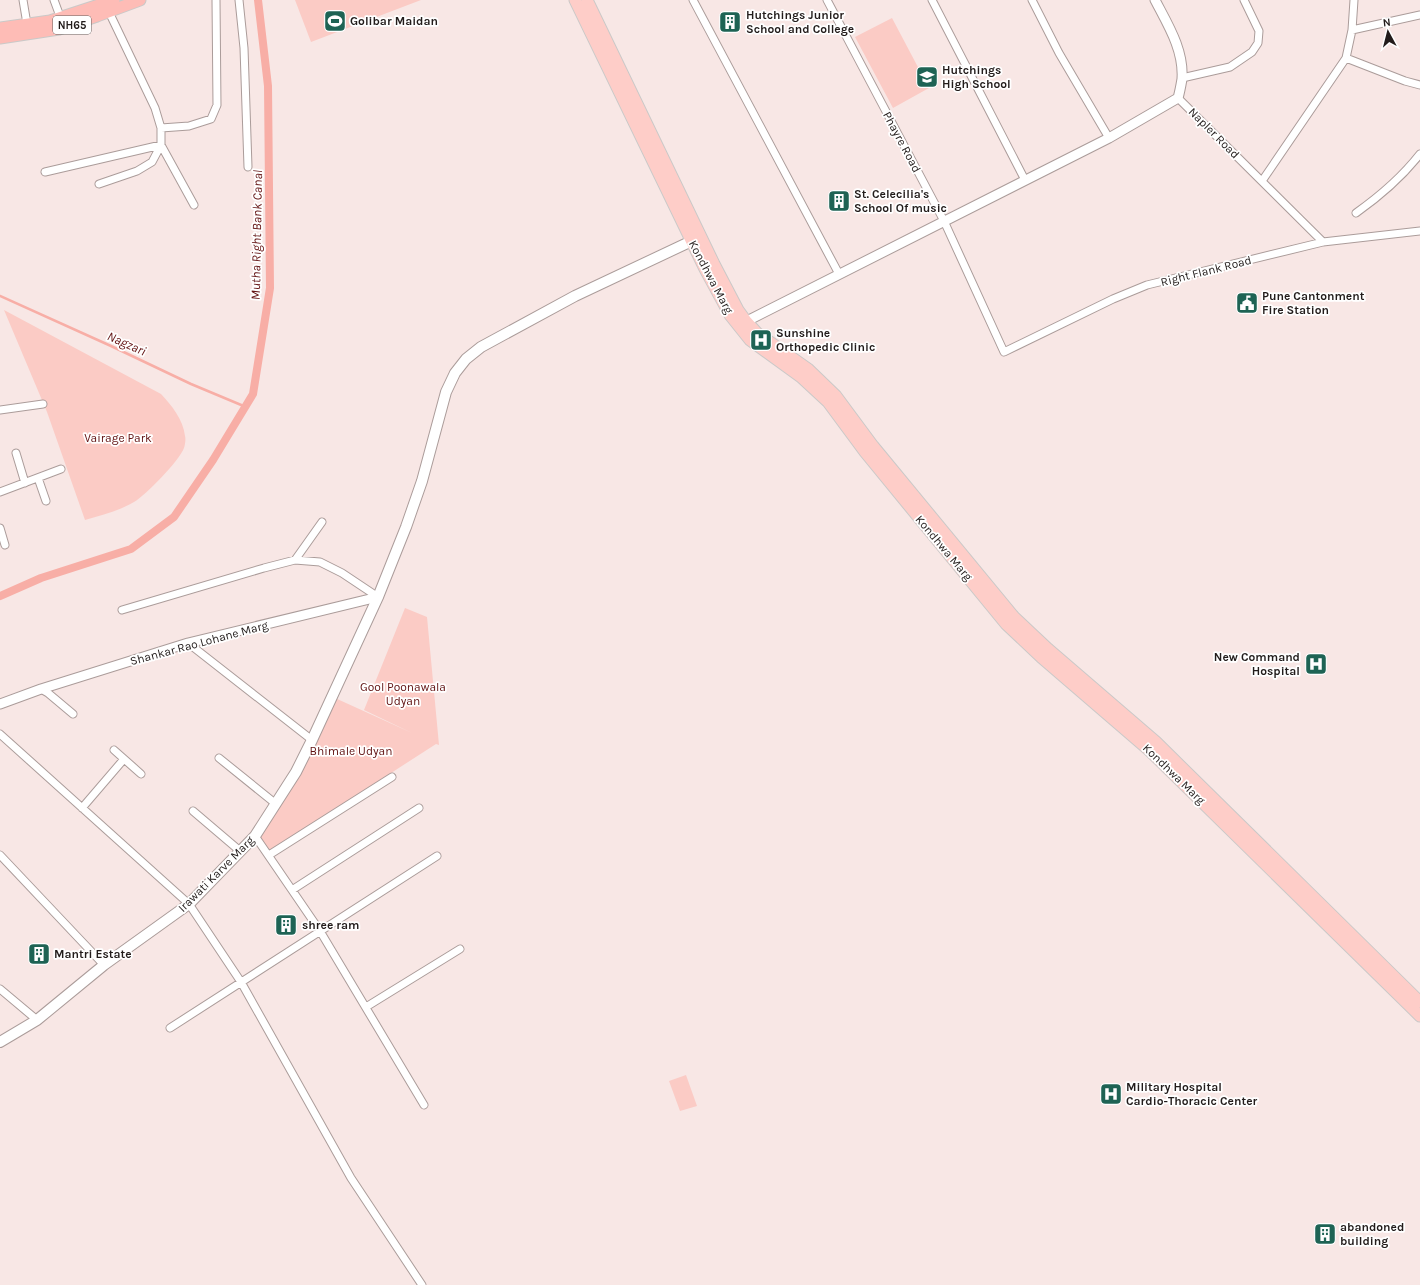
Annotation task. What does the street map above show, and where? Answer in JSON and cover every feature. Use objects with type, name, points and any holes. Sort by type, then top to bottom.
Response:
[{"type":"highway","name":"NH65","points":[[0,38],[59,22],[108,4],[140,0]]},
{"type":"highway","name":"NH65","points":[[0,28],[27,24],[59,22]]},
{"type":"main road","name":"Kondhwa Marg","points":[[575,0],[696,239],[738,310],[742,323],[808,369],[836,396],[873,446],[1014,617],[1048,649],[1156,742],[1420,1016]]},
{"type":"main road","name":"Kondhwa Marg","points":[[587,0],[696,239]]},
{"type":"main road","name":"Irawati Karve Marg","points":[[0,1042],[37,1020],[104,964],[189,904],[255,836],[296,772],[378,598],[406,527],[422,481],[446,392],[455,373],[466,359],[481,347],[575,296],[696,239]]},
{"type":"main road","name":"Kondhwa Marg","points":[[1273,864],[1420,1002]]},
{"type":"street","points":[[23,0],[27,24]]},
{"type":"street","points":[[54,0],[59,22]]},
{"type":"street","points":[[161,128],[189,126],[211,119],[217,105],[216,0]]},
{"type":"street","points":[[239,0],[244,48],[248,166]]},
{"type":"street","points":[[693,0],[839,274]]},
{"type":"street","name":"Phayre Road","points":[[827,0],[944,221],[1004,352]]},
{"type":"street","points":[[932,0],[1025,180]]},
{"type":"street","points":[[1032,0],[1059,53],[1109,138]]},
{"type":"street","name":"Napler Road","points":[[1155,0],[1174,35],[1180,54],[1182,78],[1178,98],[1323,242]]},
{"type":"street","points":[[1182,78],[1230,67],[1252,52],[1258,43],[1259,31],[1244,0]]},
{"type":"street","points":[[1262,181],[1346,58],[1352,30],[1354,0]]},
{"type":"street","points":[[99,184],[137,171],[152,162],[160,145],[161,128],[155,108],[108,4]]},
{"type":"street","points":[[1352,30],[1420,15]]},
{"type":"street","points":[[1346,58],[1405,81],[1420,85]]},
{"type":"street","points":[[742,323],[1109,138],[1178,98]]},
{"type":"street","points":[[45,172],[160,145]]},
{"type":"street","points":[[160,145],[194,205]]},
{"type":"street","points":[[1356,213],[1374,200],[1399,177],[1420,154]]},
{"type":"street","name":"Right Flank Road","points":[[1004,352],[1113,299],[1147,285],[1323,242],[1420,231]]},
{"type":"street","points":[[0,410],[43,404]]},
{"type":"street","points":[[16,453],[24,483]]},
{"type":"street","points":[[0,492],[61,469]]},
{"type":"street","points":[[38,478],[46,501]]},
{"type":"street","points":[[295,560],[322,522]]},
{"type":"street","points":[[0,528],[6,545]]},
{"type":"street","points":[[122,610],[295,560],[320,562],[342,573],[378,598]]},
{"type":"street","name":"Shankar Rao Lohane Marg","points":[[0,704],[42,689],[188,643],[378,598]]},
{"type":"street","points":[[188,643],[312,740]]},
{"type":"street","points":[[42,689],[73,714]]},
{"type":"street","points":[[0,734],[189,904],[241,982],[351,1178],[422,1285]]},
{"type":"street","points":[[114,750],[141,774]]},
{"type":"street","points":[[219,758],[276,804]]},
{"type":"street","points":[[82,808],[124,759]]},
{"type":"street","points":[[269,855],[392,777]]},
{"type":"street","points":[[292,890],[419,808]]},
{"type":"street","points":[[193,811],[240,851]]},
{"type":"street","points":[[255,836],[320,931],[424,1105]]},
{"type":"street","points":[[0,856],[104,964]]},
{"type":"street","points":[[170,1028],[437,856]]},
{"type":"street","points":[[366,1007],[460,949]]},
{"type":"street","points":[[0,989],[37,1020]]},
{"type":"green space","name":"Golibar Maidan","points":[[295,0],[421,0],[311,42]]},
{"type":"green space","points":[[892,18],[929,88],[893,108],[855,37]]},
{"type":"green space","name":"Vairage Park","points":[[4,310],[161,394],[176,413],[184,430],[184,448],[176,461],[162,477],[134,502],[116,510],[85,520],[47,412]]},
{"type":"green space","name":"Bhimale Udyan","points":[[405,608],[427,617],[439,745],[436,744],[267,853],[256,838],[335,698],[412,733],[364,710]]},
{"type":"green space","points":[[686,1075],[697,1106],[680,1111],[669,1081]]},
{"type":"waterway","name":"Mutha Right Bank Canal","points":[[0,596],[41,578],[131,549],[174,517],[213,460],[253,394],[270,288],[268,86],[258,0]]},
{"type":"waterway","name":"Nagzari","points":[[0,296],[191,384],[246,407]]},
{"type":"place","name":"Golibar Maidan","points":[[335,21]]},
{"type":"place","name":"Hutchings Junior School and College","points":[[730,22]]},
{"type":"place","name":"Hutchings High School","points":[[927,77]]},
{"type":"place","name":"St. Celecilia's School Of music","points":[[839,201]]},
{"type":"place","name":"Pune Cantonment Fire Station","points":[[1247,303]]},
{"type":"place","name":"Sunshine Orthopedic Clinic","points":[[761,340]]},
{"type":"place","name":"New Command Hospital","points":[[1316,664]]},
{"type":"place","name":"shree ram","points":[[286,925]]},
{"type":"place","name":"Mantri Estate","points":[[39,954]]},
{"type":"place","name":"Military Hospital Cardio-Thoracic Center","points":[[1111,1094]]},
{"type":"place","name":"abandoned building","points":[[1325,1234]]},
{"type":"park label","name":"Gool Poonawala Udyan","points":[[403,694]]}]
